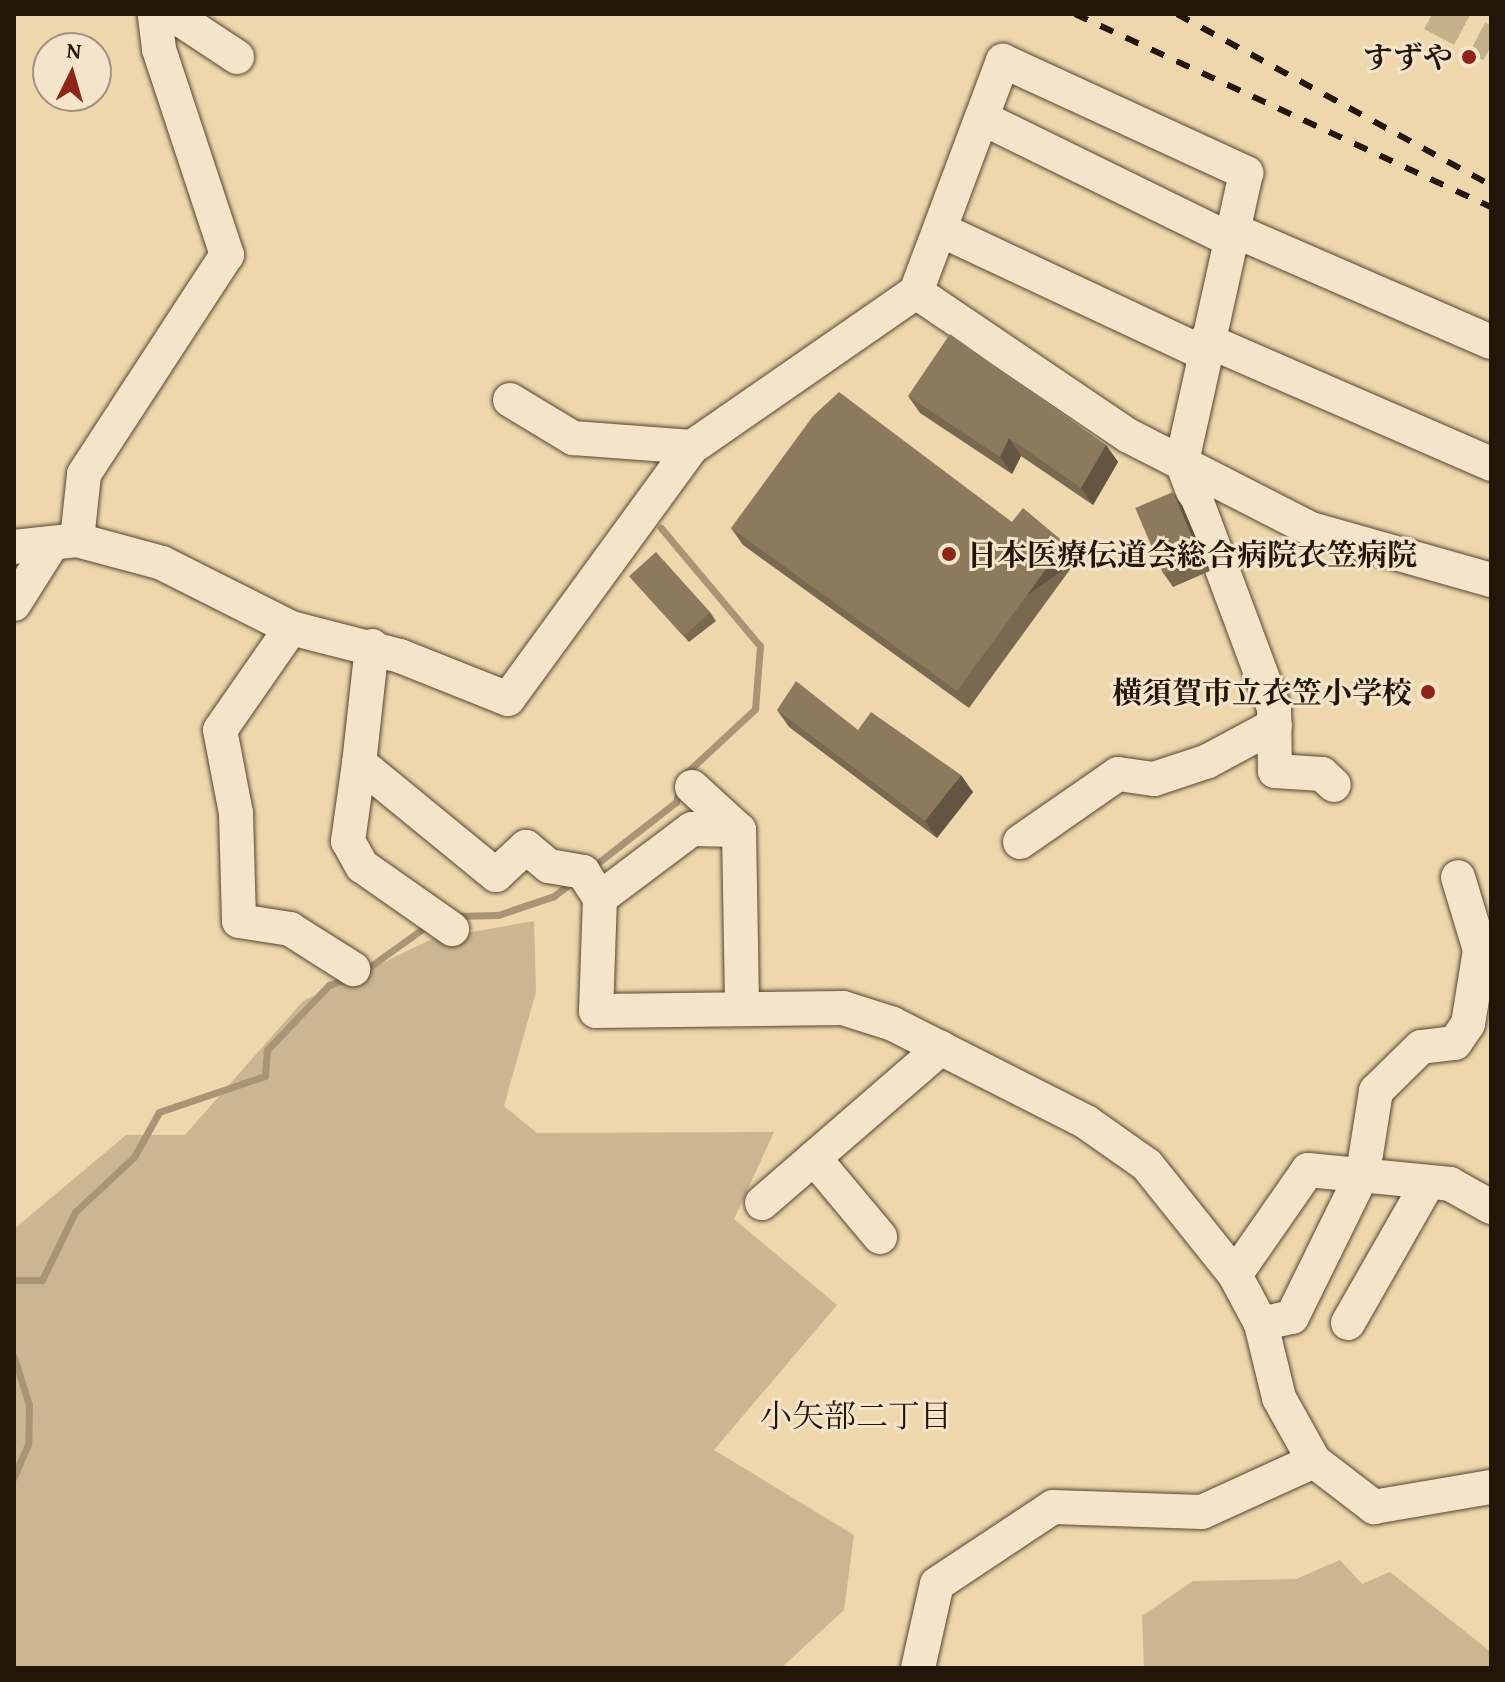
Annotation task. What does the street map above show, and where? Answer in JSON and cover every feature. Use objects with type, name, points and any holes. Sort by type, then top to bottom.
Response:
[{"type":"street","points":[[14,604],[64,542],[84,474],[227,255],[159,49],[155,14]]},
{"type":"street","points":[[172,14],[237,57]]},
{"type":"street","points":[[14,547],[64,542],[162,563],[291,628],[372,646],[508,699],[692,447],[916,292],[1003,61],[1246,173],[1205,346],[1182,462],[1275,725],[1275,771],[1322,774],[1334,785]]},
{"type":"street","points":[[982,118],[1230,234],[1491,342]]},
{"type":"street","points":[[941,230],[1205,346],[1491,464]]},
{"type":"street","points":[[916,292],[1129,436],[1311,529],[1491,580]]},
{"type":"street","points":[[510,400],[573,438],[692,447]]},
{"type":"street","points":[[291,628],[220,730],[236,813],[239,921],[290,929],[353,969]]},
{"type":"street","points":[[372,646],[348,841],[362,866],[452,929]]},
{"type":"street","points":[[1020,842],[1118,774],[1154,779],[1208,761],[1275,725]]},
{"type":"street","points":[[359,763],[496,875],[526,847],[549,866],[583,872],[600,898],[596,1011],[843,1008],[941,1048],[1086,1122],[1147,1165],[1235,1275],[1261,1324],[1279,1398],[1314,1461],[1374,1507],[1491,1487]]},
{"type":"street","points":[[692,787],[739,830],[742,1008]]},
{"type":"street","points":[[600,898],[692,829],[739,830]]},
{"type":"street","points":[[1261,1324],[1292,1317],[1363,1173],[1376,1091],[1421,1047],[1455,1043],[1468,1024],[1480,950],[1458,877]]},
{"type":"street","points":[[762,1203],[941,1048]]},
{"type":"street","points":[[814,1158],[880,1237]]},
{"type":"street","points":[[1235,1275],[1308,1170],[1363,1173],[1450,1184],[1491,1207]]},
{"type":"street","points":[[1348,1323],[1428,1183]]},
{"type":"street","points":[[918,1668],[937,1584],[1053,1507],[1202,1512],[1314,1461]]},
{"type":"shaded area","points":[[534,921],[536,992],[504,1106],[537,1133],[774,1132],[734,1219],[837,1305],[714,1450],[854,1535],[844,1610],[781,1668],[14,1668],[14,1229],[126,1135],[185,1135],[303,1001],[432,939]]},
{"type":"shaded area","points":[[1340,1560],[1362,1584],[1390,1572],[1491,1652],[1491,1668],[1144,1668],[1142,1616],[1193,1581],[1296,1579]]},
{"type":"building","points":[[950,334],[1106,445],[1081,488],[1009,438],[1000,457],[908,396]]},
{"type":"building","points":[[839,392],[1012,522],[1023,508],[1065,543],[957,691],[731,528],[813,416]]},
{"type":"building","points":[[1173,492],[1201,558],[1163,574],[1135,508]]},
{"type":"building","points":[[656,552],[710,612],[683,636],[629,576]]},
{"type":"building","points":[[796,681],[858,730],[871,712],[961,775],[925,821],[777,710]]},
{"type":"waterway","points":[[661,528],[760,646],[755,709],[683,776]]},
{"type":"waterway","points":[[590,869],[676,802],[680,788]]},
{"type":"waterway","points":[[454,916],[498,915],[554,896],[573,881]]},
{"type":"waterway","points":[[361,973],[428,925]]},
{"type":"waterway","points":[[14,1280],[42,1280],[75,1212],[134,1157],[159,1112],[265,1076],[267,1050],[329,985],[346,979]]},
{"type":"waterway","points":[[14,1357],[29,1405],[28,1444],[14,1477]]},
{"type":"tunnel","points":[[1432,14],[1491,45]]},
{"type":"railway","points":[[1075,14],[1491,207]]},
{"type":"railway","points":[[1177,14],[1491,185]]},
{"type":"place","name":"すずや","points":[[1469,57]]},
{"type":"place","name":"日本医療伝道会総合病院衣笠病院","points":[[949,554]]},
{"type":"place","name":"横須賀市立衣笠小学校","points":[[1428,692]]},
{"type":"district","name":"小矢部二丁目","points":[[856,1416]]}]
